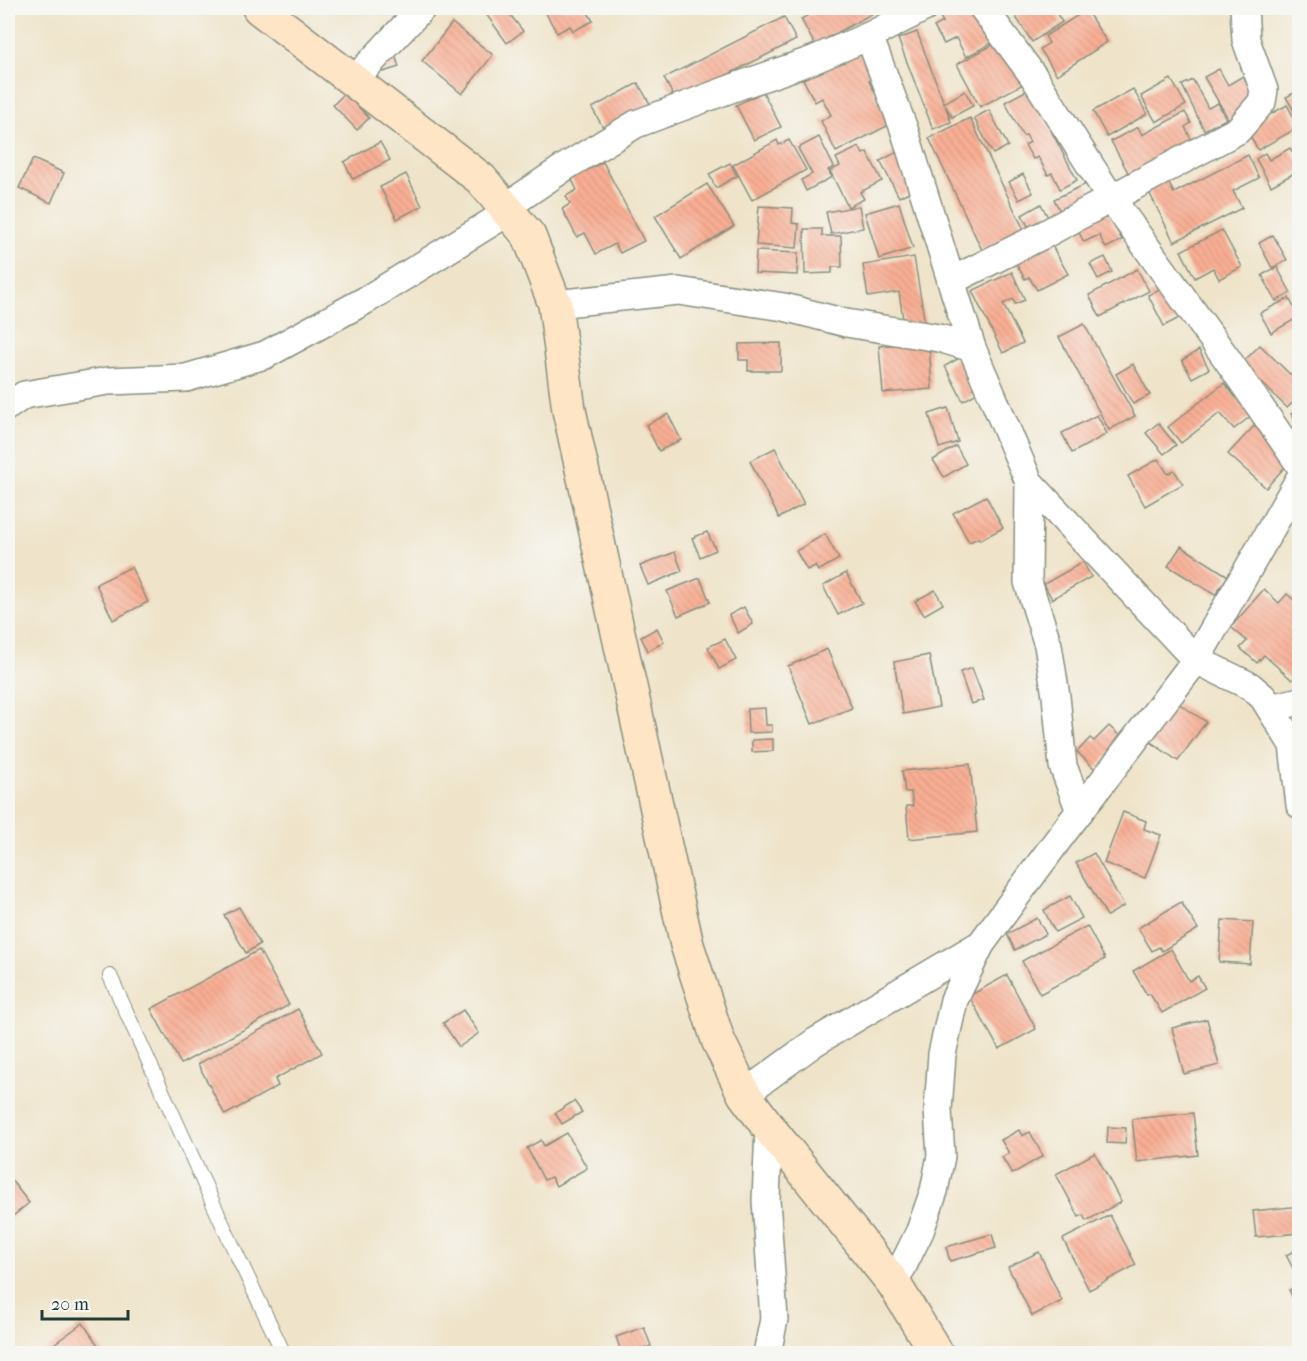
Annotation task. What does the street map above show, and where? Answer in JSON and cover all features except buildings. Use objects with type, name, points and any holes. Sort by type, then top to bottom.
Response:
[{"type":"street","points":[[259,8],[481,179],[529,236],[555,304],[569,410],[687,945],[718,1040],[744,1094],[894,1284],[937,1353]]},
{"type":"street","points":[[353,81],[422,8]]},
{"type":"street","points":[[8,406],[24,396],[108,381],[186,378],[265,355],[366,300],[508,209],[565,167],[636,124],[813,60],[924,8]]},
{"type":"street","points":[[983,8],[1034,77],[1111,198],[1227,359],[1299,465]]},
{"type":"street","points":[[951,281],[1238,130],[1262,102],[1264,90],[1246,40],[1244,8]]},
{"type":"street","points":[[868,36],[904,129],[972,348],[1029,482],[1196,660],[1250,686],[1263,696],[1293,746],[1299,805]]},
{"type":"street","points":[[555,304],[678,291],[784,308],[846,323],[939,338],[972,348]]},
{"type":"street","points":[[894,1284],[920,1231],[934,1191],[941,1156],[938,1110],[942,1054],[954,999],[981,944],[1196,660],[1299,478]]},
{"type":"street","points":[[1029,482],[1028,582],[1048,645],[1063,766],[1080,811]]},
{"type":"street","points":[[1270,708],[1299,701]]},
{"type":"street","points":[[744,1094],[815,1042],[981,944]]},
{"type":"street","points":[[767,1353],[774,1319],[766,1200],[769,1128]]},
{"type":"lane","points":[[110,976],[227,1234],[284,1353]]}]
